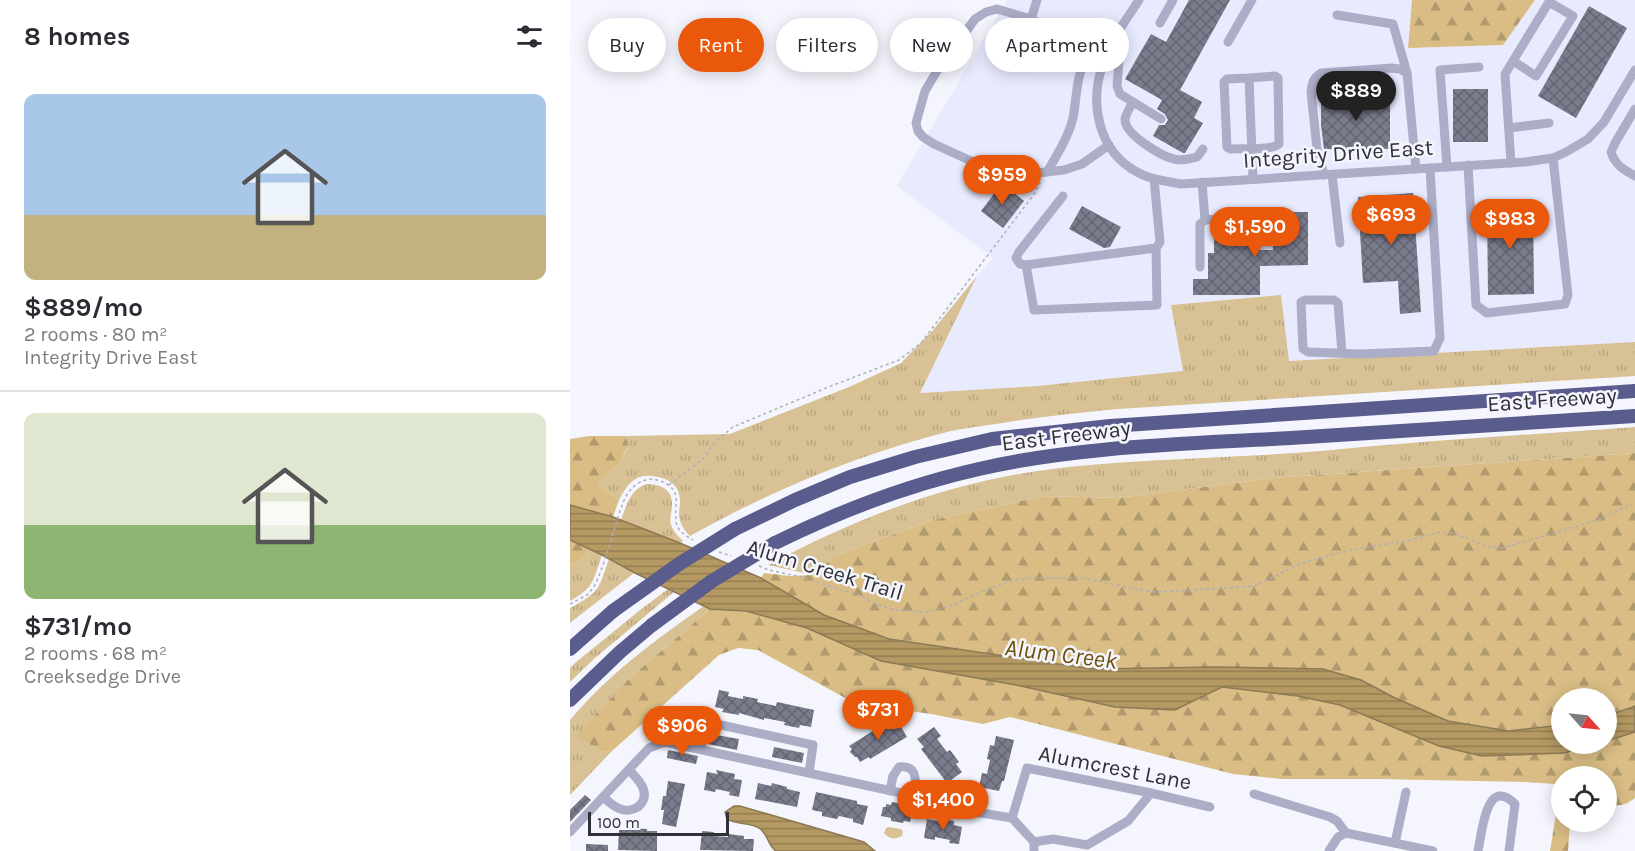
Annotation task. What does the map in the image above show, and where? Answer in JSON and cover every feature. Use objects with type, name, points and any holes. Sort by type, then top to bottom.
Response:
[{"type":"highway","name":"East Freeway","points":[[570,649],[614,611],[671,569],[735,529],[850,477],[915,457],[992,439],[1110,426],[1635,391]]},
{"type":"highway","name":"East Freeway","points":[[570,700],[652,625],[712,581],[775,543],[818,522],[927,482],[978,469],[1048,457],[1157,446],[1635,416]]},
{"type":"highway","points":[[570,638],[614,611]]},
{"type":"street","points":[[1032,18],[1037,0]]},
{"type":"street","points":[[1127,18],[1138,0]]},
{"type":"street","points":[[1160,23],[1173,0]]},
{"type":"street","points":[[1228,42],[1252,0]]},
{"type":"street","points":[[1511,163],[1505,74],[1549,2],[1573,16],[1536,76],[1513,62]]},
{"type":"street","points":[[1025,18],[998,9],[986,12],[975,20],[937,71],[925,92],[916,123],[923,137],[982,166],[1019,175],[1064,170],[1082,164],[1110,147],[1099,119],[1095,98],[1101,72]]},
{"type":"street","points":[[1337,15],[1393,24],[1407,73],[1416,169]]},
{"type":"street","points":[[1447,167],[1440,70],[1479,67]]},
{"type":"street","points":[[1340,243],[1328,175],[1317,149],[1312,84],[1315,77],[1321,73],[1392,68],[1407,73]]},
{"type":"street","name":"Integrity Drive East","points":[[1110,147],[1120,160],[1138,173],[1154,179],[1181,184],[1511,163],[1553,158],[1577,146],[1597,131],[1635,70]]},
{"type":"street","points":[[1047,172],[1066,141],[1080,72]]},
{"type":"street","points":[[1118,72],[1117,86],[1120,94],[1161,119]]},
{"type":"street","points":[[1275,76],[1278,78],[1279,144],[1275,147],[1230,149],[1227,147],[1224,82],[1227,79],[1249,78],[1275,76]]},
{"type":"street","points":[[1249,78],[1253,179]]},
{"type":"street","points":[[1132,102],[1125,118],[1126,127],[1131,134],[1148,146],[1172,158],[1184,160],[1197,158],[1203,149]]},
{"type":"street","points":[[1635,109],[1611,152],[1614,161],[1635,177]]},
{"type":"street","points":[[1509,128],[1549,123]]},
{"type":"street","points":[[1468,165],[1476,305],[1487,313],[1565,304],[1568,295],[1553,158]]},
{"type":"street","points":[[1342,353],[1338,303],[1334,300],[1301,302],[1304,349],[1308,352],[1342,353],[1434,351],[1438,346],[1440,338],[1430,168]]},
{"type":"street","points":[[1026,264],[1035,310],[1157,305],[1156,248],[1160,242],[1154,179]]},
{"type":"street","points":[[1202,182],[1205,220]]},
{"type":"street","points":[[1063,196],[1018,252],[1016,258],[1020,264],[1156,248]]},
{"type":"street","points":[[1200,267],[1200,224],[1205,220],[1257,216]]},
{"type":"street","points":[[700,749],[708,722],[813,746],[809,773]]},
{"type":"street","points":[[570,832],[649,748],[664,742],[890,791],[975,813],[1012,818],[1034,847],[1053,839],[1087,845],[1128,821],[1151,793]]},
{"type":"street","points":[[890,791],[896,770],[905,766],[913,770],[915,774],[916,797]]},
{"type":"street","name":"Alumcrest Lane","points":[[1012,818],[1027,768],[1210,807]]},
{"type":"street","points":[[603,797],[624,810],[636,808],[644,797],[644,789],[640,781],[629,770]]},
{"type":"street","points":[[1395,843],[1406,792]]},
{"type":"street","points":[[1254,794],[1330,817],[1337,821],[1346,833]]},
{"type":"street","points":[[1478,851],[1488,807],[1492,798],[1498,796],[1506,797],[1515,804],[1509,851]]},
{"type":"street","points":[[1329,851],[1338,837],[1346,833],[1432,851]]},
{"type":"path","points":[[669,485],[704,458],[715,442],[733,427],[899,360],[921,343],[1035,193],[1047,172]]},
{"type":"path","points":[[570,604],[587,595],[594,587],[622,507],[632,488],[643,480],[653,479],[669,485],[674,490],[677,526],[681,533],[701,545]]},
{"type":"path","name":"Alum Creek Trail","points":[[757,566],[861,596],[878,605],[895,610],[927,612],[950,606],[1013,580],[1032,578],[1083,578],[1150,592],[1255,586],[1299,564],[1346,551],[1441,532],[1452,533],[1490,547],[1502,548],[1592,522],[1635,503]]},
{"type":"path","name":"Alum Creek Trail","points":[[712,549],[735,558]]},
{"type":"shaded area","points":[[1007,0],[1412,0],[1408,48],[1503,45],[1535,0],[1635,0],[1635,342],[1289,361],[1281,295],[1171,305],[1183,371],[1037,386],[920,393],[977,276],[993,258],[897,186],[964,72],[973,72],[973,57],[985,37],[985,72],[1129,72],[1129,18],[996,18]]},
{"type":"shaded area","points":[[570,505],[613,517],[680,543],[761,578],[824,615],[889,639],[1092,669],[1216,667],[1323,669],[1361,680],[1448,721],[1508,731],[1551,726],[1551,753],[1482,756],[1439,746],[1340,705],[1298,696],[1222,687],[1175,710],[1115,707],[1016,685],[881,661],[807,628],[746,611],[710,609],[570,540]]},
{"type":"shaded area","points":[[1635,706],[1635,732],[1617,738],[1617,712]]},
{"type":"shaded area","points":[[734,806],[864,842],[875,851],[776,851],[759,828],[727,819],[725,812]]},
{"type":"green space","points":[[1412,0],[1535,0],[1503,45],[1408,48]]},
{"type":"green space","points":[[977,276],[920,393],[1037,386],[1183,371],[1171,305],[1281,295],[1289,361],[1635,342],[1635,376],[1118,409],[1041,417],[962,429],[917,440],[850,462],[752,503],[690,536],[680,521],[678,490],[671,482],[651,476],[640,477],[628,486],[619,500],[599,485],[601,476],[619,464],[628,447],[626,436],[730,434],[849,387],[901,363],[933,330]]},
{"type":"green space","points":[[1635,427],[1635,453],[1274,478],[1118,498],[1044,496],[929,521],[835,556],[813,575],[768,565],[832,533],[898,506],[967,485],[1037,471],[1101,464],[1308,452]]},
{"type":"green space","points":[[589,436],[626,436],[628,446],[619,464],[602,476],[599,485],[619,500],[613,517],[570,505],[570,439]]},
{"type":"green space","points":[[1635,453],[1635,706],[1617,712],[1617,688],[1551,688],[1551,726],[1508,731],[1448,721],[1361,680],[1323,669],[1216,667],[1092,669],[889,639],[824,615],[761,578],[764,573],[790,576],[813,575],[835,556],[929,521],[1044,496],[1118,498],[1274,478]]},
{"type":"green space","points":[[646,484],[661,486],[668,491],[672,500],[670,523],[683,541],[680,543],[621,520],[632,494]]},
{"type":"green space","points":[[570,540],[589,549],[586,557],[570,565]]},
{"type":"green space","points":[[589,549],[602,555],[595,577],[589,587],[570,601],[570,565],[586,557]]},
{"type":"green space","points":[[609,559],[634,573],[570,623],[570,608],[597,589]]},
{"type":"green space","points":[[668,589],[674,592],[570,682],[570,668],[575,663]]},
{"type":"green space","points":[[704,606],[710,609],[631,677],[603,752],[612,751],[570,795],[570,720],[633,658]]},
{"type":"green space","points":[[710,609],[746,611],[807,628],[881,661],[1016,685],[1115,707],[1175,710],[1222,687],[1298,696],[1340,705],[1439,746],[1551,754],[1617,754],[1617,738],[1635,732],[1635,798],[1617,805],[1617,766],[1551,766],[1551,784],[1281,779],[1233,774],[1010,717],[983,724],[873,706],[847,699],[758,650],[738,648],[719,655],[612,751],[604,752],[579,738],[578,734],[631,677]]},
{"type":"green space","points":[[889,827],[901,829],[902,836],[888,837],[884,833]]},
{"type":"green space","points":[[1553,832],[1569,832],[1568,851],[1550,851]]},
{"type":"building","points":[[1189,0],[1230,0],[1180,90],[1202,102],[1194,118],[1203,123],[1183,153],[1153,136],[1159,125],[1165,125],[1168,120],[1165,114],[1157,109],[1162,100],[1125,79],[1151,34],[1166,42]]},
{"type":"building","points":[[1589,6],[1627,28],[1576,118],[1538,96]]},
{"type":"building","points":[[1453,89],[1488,89],[1488,142],[1453,142]]},
{"type":"building","points":[[1390,95],[1390,149],[1324,149],[1321,96]]},
{"type":"building","points":[[1002,183],[1024,201],[1003,228],[981,211]]},
{"type":"building","points":[[1413,193],[1421,312],[1400,314],[1398,281],[1363,283],[1358,197]]},
{"type":"building","points":[[1082,206],[1121,227],[1110,247],[1104,248],[1069,229]]},
{"type":"building","points":[[1487,206],[1533,206],[1534,294],[1488,295]]},
{"type":"building","points":[[1273,212],[1308,212],[1308,265],[1260,266],[1260,295],[1193,295],[1193,279],[1208,279],[1208,253],[1214,253],[1214,239],[1254,239],[1254,250],[1273,250]]},
{"type":"building","points":[[719,690],[729,692],[728,696],[743,699],[743,696],[776,706],[777,702],[814,710],[811,727],[800,725],[799,728],[784,725],[785,722],[722,712],[724,709],[715,707]]},
{"type":"building","points":[[897,720],[907,737],[870,759],[869,757],[860,762],[850,752],[852,749],[849,746],[884,724],[887,726]]},
{"type":"building","points":[[934,727],[941,736],[937,739],[947,752],[950,750],[959,762],[956,764],[962,772],[947,783],[921,749],[924,747],[917,739]]},
{"type":"building","points":[[711,734],[739,739],[737,750],[708,744]]},
{"type":"building","points":[[996,736],[1014,740],[1004,781],[999,791],[979,787],[982,773],[987,774],[990,745],[994,746]]},
{"type":"building","points":[[774,747],[804,753],[802,763],[772,757]]},
{"type":"building","points":[[668,750],[698,756],[696,764],[667,758]]},
{"type":"building","points":[[716,770],[735,774],[734,779],[742,780],[739,797],[716,789],[715,792],[704,790],[707,772],[718,774]]},
{"type":"building","points":[[668,781],[685,784],[676,827],[662,824],[664,810],[661,810]]},
{"type":"building","points":[[758,783],[771,786],[772,783],[800,792],[797,807],[755,799]]},
{"type":"building","points":[[816,792],[857,801],[857,804],[868,806],[863,825],[853,822],[853,819],[822,816],[822,812],[812,810]]},
{"type":"building","points":[[585,795],[591,800],[570,822],[570,810]]},
{"type":"building","points":[[892,802],[907,805],[906,808],[913,810],[910,822],[891,821],[891,818],[881,816],[883,807],[886,807],[886,804],[891,805]]},
{"type":"building","points":[[937,818],[954,821],[954,825],[962,827],[959,844],[949,843],[950,840],[935,837],[935,840],[924,838],[927,819],[937,821]]},
{"type":"building","points":[[629,828],[657,831],[657,851],[618,850],[619,830],[629,830]]},
{"type":"building","points":[[702,831],[714,832],[714,836],[728,837],[728,834],[744,836],[744,839],[754,839],[753,851],[700,850]]},
{"type":"building","points":[[586,844],[608,845],[608,851],[586,851]]},
{"type":"water label","name":"Alum Creek","points":[[1061,654]]}]
